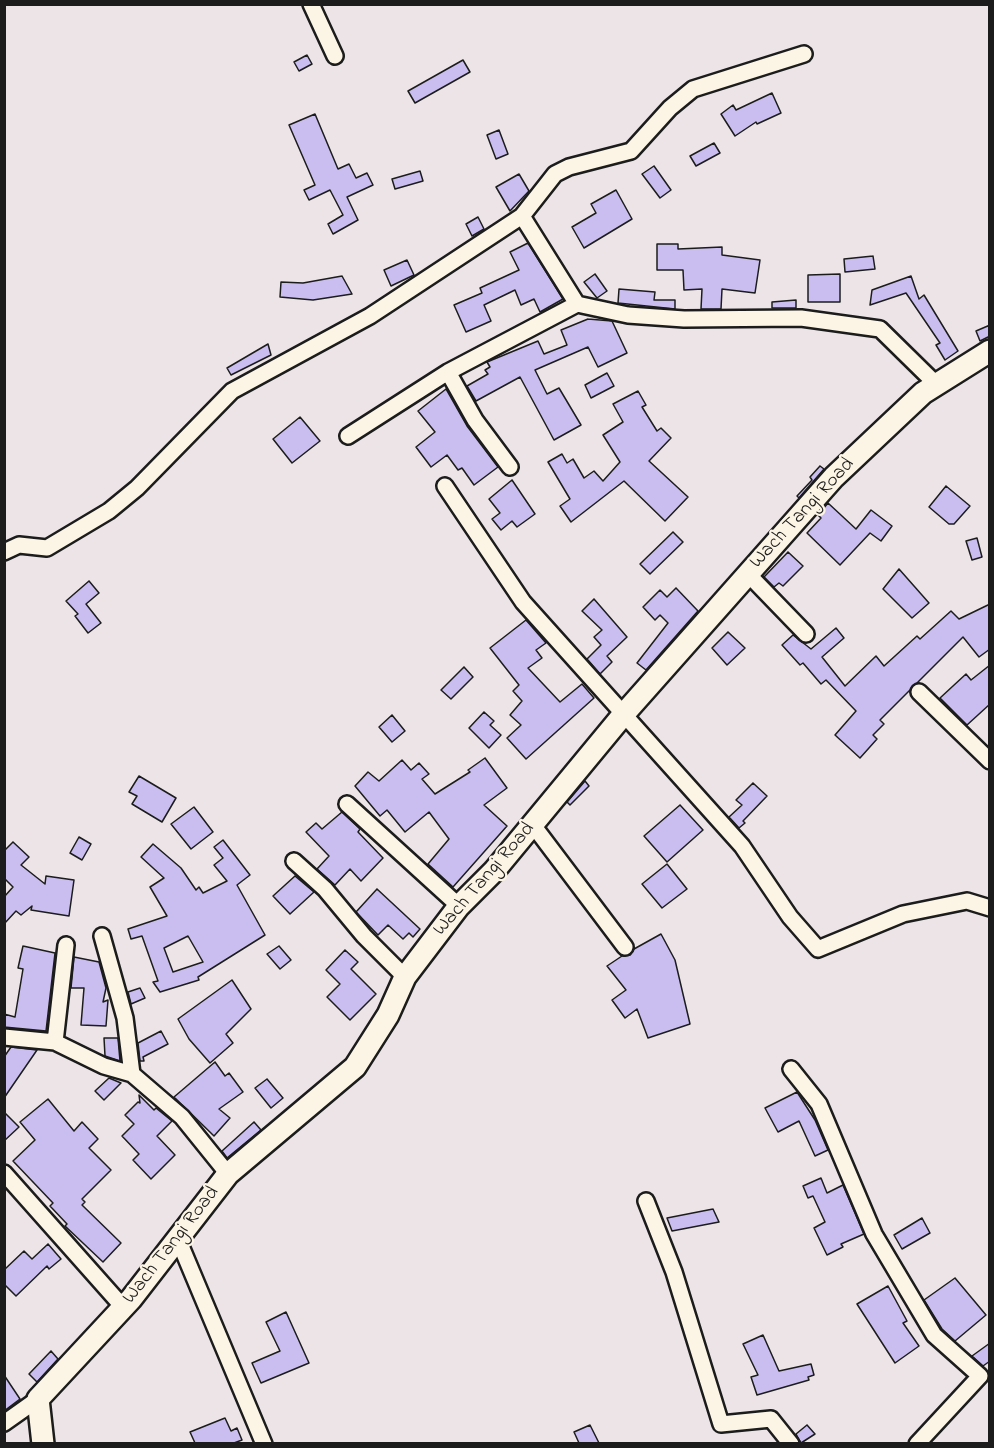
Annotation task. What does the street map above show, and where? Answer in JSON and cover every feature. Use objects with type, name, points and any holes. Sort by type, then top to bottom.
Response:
[{"type":"main road","name":"Wach Tangi Road","points":[[38,1399],[123,1307],[228,1174],[356,1067],[388,1015],[405,977],[459,906],[494,871],[624,715],[834,477],[923,393],[990,351]]},
{"type":"main road","points":[[38,1399],[43,1443]]},
{"type":"street","points":[[311,4],[335,56]]},
{"type":"street","points":[[4,552],[19,545],[47,548],[109,511],[137,488],[232,391],[370,316],[522,216],[555,174],[569,167],[631,151],[670,108],[693,89],[804,54]]},
{"type":"street","points":[[522,216],[577,304]]},
{"type":"street","points":[[348,436],[448,372],[577,304],[628,315],[684,319],[801,318],[880,329],[936,384]]},
{"type":"street","points":[[448,372],[475,420],[510,467]]},
{"type":"street","points":[[446,486],[523,602],[742,846],[790,917],[818,949],[903,914],[967,901],[990,908]]},
{"type":"street","points":[[748,574],[806,634]]},
{"type":"street","points":[[919,692],[990,761]]},
{"type":"street","points":[[347,804],[459,906]]},
{"type":"street","points":[[533,825],[625,947]]},
{"type":"street","points":[[294,861],[325,889],[364,936],[405,977]]},
{"type":"street","points":[[102,936],[125,1018],[132,1074]]},
{"type":"street","points":[[55,1042],[66,945]]},
{"type":"street","points":[[4,1037],[55,1042],[104,1066],[132,1074],[182,1117],[228,1174]]},
{"type":"street","points":[[791,1069],[819,1104],[874,1234],[934,1335],[980,1376],[917,1443]]},
{"type":"street","points":[[4,1173],[123,1307]]},
{"type":"street","points":[[646,1202],[674,1272],[721,1425],[771,1419],[791,1443]]},
{"type":"street","points":[[178,1239],[264,1443]]},
{"type":"street","points":[[4,1423],[38,1399]]},
{"type":"building","points":[[307,55],[312,64],[299,71],[294,62]]},
{"type":"building","points":[[463,60],[470,72],[415,103],[408,91]]},
{"type":"building","points":[[772,93],[781,113],[757,124],[756,122],[735,136],[721,114],[733,105],[736,110]]},
{"type":"building","points":[[315,114],[338,169],[349,164],[356,178],[367,173],[373,185],[347,197],[358,220],[333,234],[328,224],[343,215],[330,190],[309,200],[304,190],[315,185],[289,125]]},
{"type":"building","points":[[499,130],[508,154],[496,159],[487,135]]},
{"type":"building","points":[[714,143],[720,153],[696,166],[690,156]]},
{"type":"building","points":[[654,166],[671,190],[660,198],[642,174]]},
{"type":"building","points":[[420,171],[423,181],[395,189],[392,179]]},
{"type":"building","points":[[519,174],[529,191],[510,211],[496,187]]},
{"type":"building","points":[[616,190],[632,219],[584,248],[572,227],[596,213],[591,204]]},
{"type":"building","points":[[478,217],[484,229],[472,236],[466,224]]},
{"type":"building","points":[[528,243],[563,299],[540,312],[534,299],[521,305],[515,290],[484,305],[491,321],[466,332],[454,305],[482,293],[480,288],[519,270],[510,252]]},
{"type":"building","points":[[657,244],[678,244],[678,249],[722,247],[722,255],[760,260],[755,293],[722,289],[721,309],[701,309],[702,289],[684,290],[683,270],[657,270]]},
{"type":"building","points":[[873,256],[875,269],[845,272],[844,259]]},
{"type":"building","points":[[407,260],[414,275],[391,286],[384,270]]},
{"type":"building","points":[[595,274],[607,291],[597,298],[584,282]]},
{"type":"building","points":[[840,274],[840,302],[808,302],[808,275]]},
{"type":"building","points":[[342,276],[352,294],[313,300],[280,297],[281,282],[303,283]]},
{"type":"building","points":[[911,276],[919,299],[924,295],[958,351],[945,360],[936,345],[940,343],[906,293],[870,305],[872,290]]},
{"type":"building","points":[[619,289],[655,292],[654,300],[675,300],[675,309],[618,303]]},
{"type":"building","points":[[796,300],[796,308],[772,308],[772,302]]},
{"type":"building","points":[[588,319],[612,321],[627,353],[598,367],[588,347],[535,370],[547,394],[559,388],[581,425],[554,440],[520,377],[476,401],[467,386],[488,374],[485,370],[490,367],[487,362],[538,341],[544,354],[567,345],[561,330]]},
{"type":"building","points":[[990,325],[990,336],[980,341],[976,331]]},
{"type":"building","points":[[268,344],[271,355],[231,375],[227,368]]},
{"type":"building","points":[[607,373],[614,386],[591,398],[585,385]]},
{"type":"building","points":[[446,389],[467,426],[498,467],[474,485],[462,468],[458,470],[447,455],[431,467],[416,447],[435,432],[418,411]]},
{"type":"building","points":[[638,391],[646,405],[642,407],[657,431],[661,428],[671,438],[649,461],[688,497],[665,521],[624,481],[571,522],[560,506],[570,499],[548,462],[562,454],[567,463],[573,459],[584,478],[594,471],[603,481],[620,462],[603,435],[623,422],[613,404]]},
{"type":"building","points":[[300,417],[320,441],[292,463],[273,439]]},
{"type":"building","points":[[820,466],[824,469],[799,498],[797,496],[812,480],[810,477]]},
{"type":"building","points":[[512,480],[535,514],[517,527],[512,521],[501,530],[492,519],[500,513],[489,499]]},
{"type":"building","points":[[946,486],[970,506],[954,524],[949,524],[929,507]]},
{"type":"building","points":[[828,503],[856,529],[871,510],[892,526],[881,541],[870,533],[840,565],[807,533],[821,518],[818,515]]},
{"type":"building","points":[[673,532],[683,542],[650,574],[640,564]]},
{"type":"building","points":[[977,538],[982,557],[972,560],[966,541]]},
{"type":"building","points":[[788,552],[803,566],[783,586],[779,583],[774,587],[764,577]]},
{"type":"building","points":[[899,569],[929,603],[912,618],[883,589]]},
{"type":"building","points":[[89,581],[99,593],[86,604],[101,623],[88,633],[75,616],[78,614],[66,601]]},
{"type":"building","points":[[676,588],[698,611],[646,670],[637,663],[668,623],[660,615],[655,620],[643,607],[660,590],[667,597]]},
{"type":"building","points":[[594,599],[627,637],[607,656],[612,662],[600,674],[587,659],[601,645],[594,637],[602,630],[582,611]]},
{"type":"building","points":[[990,604],[990,649],[979,657],[963,637],[880,720],[884,724],[873,735],[877,739],[860,758],[835,735],[856,711],[826,680],[821,684],[803,663],[800,665],[782,645],[793,635],[811,649],[836,628],[844,638],[822,657],[845,686],[876,656],[884,666],[917,636],[920,639],[951,611],[959,619]]},
{"type":"building","points":[[526,620],[546,643],[536,650],[542,658],[528,668],[560,702],[582,684],[594,698],[526,759],[507,738],[521,725],[510,715],[522,701],[513,691],[519,685],[490,648]]},
{"type":"building","points":[[728,632],[745,648],[727,665],[712,648]]},
{"type":"building","points":[[990,665],[990,704],[967,725],[940,698],[966,674],[971,680]]},
{"type":"building","points":[[464,667],[473,677],[451,699],[441,690]]},
{"type":"building","points":[[484,712],[494,721],[490,725],[501,735],[489,748],[469,728]]},
{"type":"building","points":[[392,715],[405,731],[392,742],[379,727]]},
{"type":"building","points":[[485,758],[507,788],[484,805],[507,826],[453,887],[428,864],[449,839],[429,812],[405,832],[387,810],[380,816],[355,786],[368,772],[379,781],[402,760],[411,770],[419,763],[429,774],[422,779],[435,794],[470,772],[468,770]]},
{"type":"building","points":[[139,776],[176,798],[162,822],[132,804],[137,796],[129,792]]},
{"type":"building","points":[[585,781],[589,786],[570,805],[567,802]]},
{"type":"building","points":[[753,783],[767,796],[739,828],[729,817],[742,805],[736,800]]},
{"type":"building","points":[[680,805],[703,830],[667,862],[644,836]]},
{"type":"building","points":[[194,807],[213,832],[191,849],[171,824]]},
{"type":"building","points":[[342,812],[360,829],[358,832],[383,858],[361,881],[350,869],[335,885],[317,869],[329,856],[306,832],[316,823],[322,829]]},
{"type":"building","points":[[79,837],[91,844],[82,860],[70,853]]},
{"type":"building","points":[[223,840],[250,875],[237,885],[265,935],[198,977],[199,980],[160,992],[153,982],[158,981],[142,936],[131,939],[128,929],[167,916],[150,887],[164,878],[141,857],[153,844],[181,868],[196,890],[199,887],[203,893],[227,881],[214,865],[223,858],[214,847]],"holes":[[[188,936],[203,962],[173,972],[164,948]]]},
{"type":"building","points":[[13,842],[29,857],[21,865],[45,884],[46,876],[74,880],[69,916],[31,910],[32,906],[21,915],[16,911],[4,924],[4,897],[13,887],[4,878],[4,851]]},
{"type":"building","points":[[667,864],[687,889],[662,908],[642,884]]},
{"type":"building","points":[[295,876],[314,892],[290,914],[273,896]]},
{"type":"building","points":[[377,889],[420,929],[413,937],[409,933],[403,939],[388,925],[378,935],[356,912]]},
{"type":"building","points":[[661,934],[675,960],[690,1024],[648,1038],[637,1009],[625,1018],[612,1000],[626,990],[607,966],[622,956],[630,955],[634,949]]},
{"type":"building","points":[[23,946],[55,953],[46,1031],[4,1027],[4,1014],[15,1017],[23,969],[18,968]]},
{"type":"building","points":[[279,946],[291,960],[280,969],[267,954]]},
{"type":"building","points":[[345,950],[358,962],[351,969],[376,994],[350,1020],[327,997],[340,984],[326,970]]},
{"type":"building","points":[[74,957],[99,962],[106,988],[103,1002],[108,1000],[106,1026],[81,1025],[84,988],[71,988]]},
{"type":"building","points":[[232,980],[251,1009],[226,1034],[233,1043],[210,1063],[189,1039],[178,1019]]},
{"type":"building","points":[[140,988],[145,998],[131,1004],[128,992]]},
{"type":"building","points":[[161,1031],[168,1044],[143,1057],[144,1061],[140,1061],[138,1043]]},
{"type":"building","points":[[104,1038],[118,1038],[120,1061],[105,1056]]},
{"type":"building","points":[[11,1047],[37,1050],[4,1098],[4,1057]]},
{"type":"building","points":[[215,1062],[225,1076],[229,1073],[243,1092],[219,1109],[230,1118],[214,1136],[174,1097]]},
{"type":"building","points":[[109,1078],[121,1083],[104,1100],[95,1091]]},
{"type":"building","points":[[267,1079],[283,1098],[271,1108],[255,1088]]},
{"type":"building","points":[[797,1092],[815,1120],[828,1150],[815,1156],[799,1121],[778,1132],[765,1108]]},
{"type":"building","points":[[139,1095],[154,1110],[156,1108],[172,1121],[157,1136],[175,1155],[151,1179],[133,1160],[139,1154],[122,1136],[134,1124],[125,1115],[138,1102],[140,1103]]},
{"type":"building","points":[[48,1099],[74,1131],[82,1122],[98,1139],[89,1148],[111,1170],[82,1199],[85,1202],[82,1205],[121,1243],[103,1262],[65,1226],[67,1224],[50,1206],[53,1203],[13,1161],[35,1140],[20,1122]]},
{"type":"building","points":[[4,1112],[19,1127],[4,1141]]},
{"type":"building","points":[[254,1122],[261,1130],[227,1158],[222,1151]]},
{"type":"building","points":[[821,1178],[827,1193],[843,1185],[864,1234],[841,1244],[843,1247],[827,1255],[814,1228],[825,1222],[813,1196],[808,1198],[803,1186]]},
{"type":"building","points":[[713,1209],[719,1222],[672,1231],[667,1218]]},
{"type":"building","points":[[922,1218],[930,1233],[902,1249],[894,1235]]},
{"type":"building","points":[[48,1244],[61,1259],[49,1269],[47,1266],[16,1296],[4,1284],[4,1270],[24,1251],[32,1259]]},
{"type":"building","points":[[955,1278],[986,1315],[955,1341],[942,1329],[924,1300]]},
{"type":"building","points":[[888,1286],[907,1321],[903,1323],[919,1346],[895,1363],[857,1304]]},
{"type":"building","points":[[286,1312],[309,1363],[261,1383],[252,1363],[280,1351],[266,1322]]},
{"type":"building","points":[[763,1335],[779,1371],[811,1364],[814,1375],[808,1377],[809,1380],[757,1395],[751,1377],[758,1375],[743,1344]]},
{"type":"building","points":[[990,1343],[990,1361],[983,1366],[972,1356]]},
{"type":"building","points":[[51,1351],[58,1359],[37,1382],[29,1374]]},
{"type":"building","points":[[4,1375],[20,1399],[4,1411]]},
{"type":"building","points":[[225,1418],[231,1431],[237,1428],[242,1440],[234,1443],[195,1443],[190,1432]]},
{"type":"building","points":[[590,1425],[599,1443],[579,1443],[574,1432]]},
{"type":"building","points":[[807,1425],[815,1434],[801,1443],[796,1434]]}]
